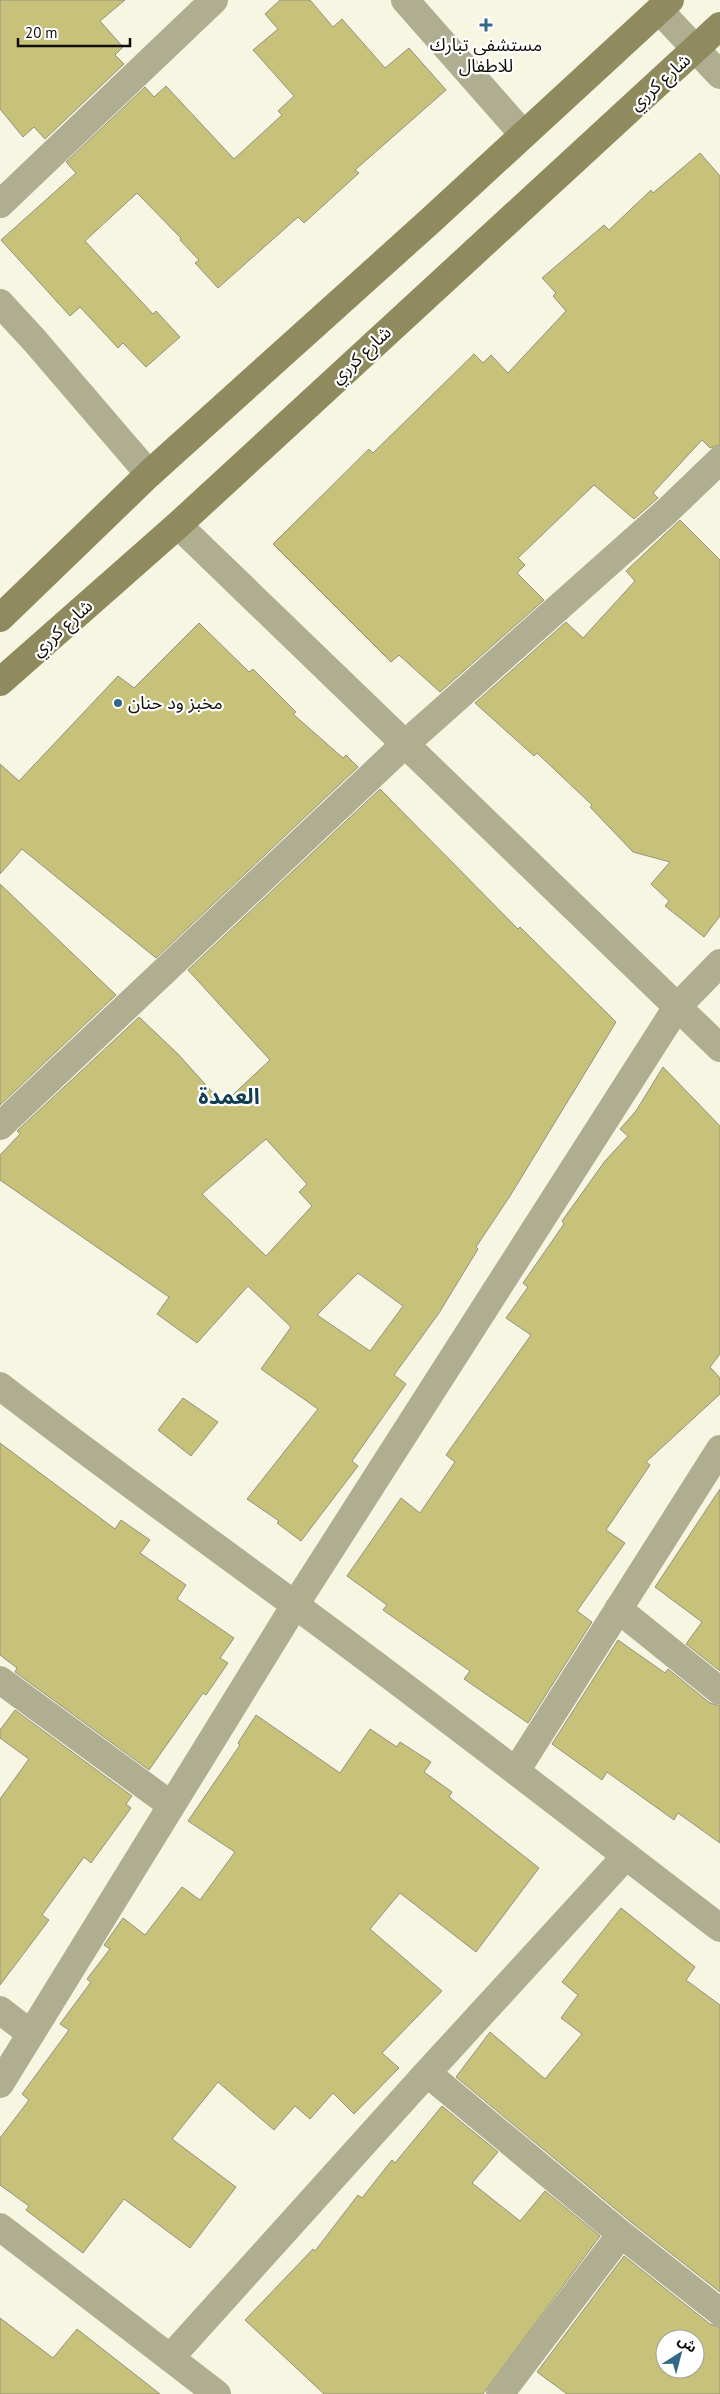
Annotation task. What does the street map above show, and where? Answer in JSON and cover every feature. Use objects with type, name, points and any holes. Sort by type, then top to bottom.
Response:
[{"type":"main road","points":[[0,618],[149,474],[664,5]]},
{"type":"main road","name":"شارع كرري","points":[[0,682],[178,525],[720,26]]},
{"type":"street","points":[[0,204],[214,0]]},
{"type":"street","points":[[405,0],[523,134]]},
{"type":"street","points":[[664,5],[696,49],[720,75]]},
{"type":"street","points":[[0,303],[149,474]]},
{"type":"street","points":[[0,1126],[404,745],[667,511],[720,460]]},
{"type":"street","points":[[178,525],[720,1048]]},
{"type":"street","points":[[0,2084],[295,1605],[677,1007],[720,963]]},
{"type":"street","points":[[0,1386],[109,1471],[295,1605],[516,1771],[720,1928]]},
{"type":"street","points":[[516,1771],[720,1449]]},
{"type":"street","points":[[618,1609],[720,1691]]},
{"type":"street","points":[[0,1680],[171,1806]]},
{"type":"street","points":[[170,2358],[626,1856]]},
{"type":"street","points":[[0,2010],[31,2034]]},
{"type":"street","points":[[427,2073],[621,2234],[720,2312]]},
{"type":"street","points":[[0,2227],[217,2394]]},
{"type":"street","points":[[500,2394],[621,2234]]},
{"type":"building","points":[[0,0],[125,0],[100,21],[123,47],[115,55],[124,64],[45,139],[34,127],[23,137],[0,109]]},
{"type":"building","points":[[280,0],[310,0],[333,27],[342,19],[385,68],[409,48],[446,90],[355,170],[359,173],[304,223],[298,217],[218,288],[195,263],[199,260],[180,240],[181,238],[137,193],[85,241],[153,314],[156,311],[180,337],[146,367],[123,343],[118,348],[80,307],[70,316],[1,240],[76,173],[66,162],[145,87],[154,97],[166,86],[234,159],[282,115],[278,111],[294,96],[253,50],[278,29],[265,14]]},
{"type":"building","points":[[700,153],[720,176],[720,445],[710,448],[702,440],[653,493],[658,498],[634,519],[594,485],[518,558],[525,565],[517,573],[544,600],[440,692],[399,655],[391,662],[273,544],[369,449],[373,453],[474,354],[483,363],[491,355],[508,373],[566,311],[553,296],[556,293],[542,278],[604,225],[609,230],[651,190],[653,193]]},
{"type":"building","points":[[680,520],[720,560],[720,916],[704,937],[665,906],[669,901],[651,884],[670,862],[633,852],[590,807],[592,805],[537,753],[534,756],[475,703],[566,622],[583,638],[635,581],[626,571]]},
{"type":"building","points":[[199,623],[249,672],[253,669],[296,712],[293,714],[343,758],[346,755],[358,767],[156,958],[22,849],[0,874],[0,764],[19,781],[118,676],[134,688]]},
{"type":"building","points":[[380,789],[518,929],[520,927],[616,1022],[510,1196],[476,1247],[478,1249],[439,1313],[394,1375],[406,1384],[352,1461],[358,1466],[301,1541],[277,1523],[279,1521],[247,1499],[318,1409],[261,1369],[291,1327],[248,1286],[197,1343],[157,1314],[169,1297],[0,1180],[0,1155],[20,1134],[17,1131],[139,1017],[178,1054],[223,1104],[270,1060],[188,970]],"holes":[[[266,1139],[307,1184],[299,1192],[312,1206],[266,1256],[202,1194]],[[358,1273],[403,1306],[370,1351],[317,1315]]]},
{"type":"building","points":[[0,884],[116,995],[0,1105]]},
{"type":"building","points":[[663,1067],[720,1126],[720,1354],[710,1367],[720,1378],[720,1394],[646,1462],[650,1465],[606,1530],[625,1543],[577,1611],[592,1622],[528,1723],[464,1679],[470,1671],[383,1610],[387,1605],[347,1576],[401,1498],[420,1513],[455,1462],[446,1455],[531,1335],[506,1318],[528,1287],[523,1283],[564,1224],[562,1221],[605,1161],[628,1136],[620,1129],[636,1111]]},
{"type":"building","points":[[183,1398],[218,1422],[191,1456],[158,1430]]},
{"type":"building","points":[[0,1443],[115,1529],[121,1520],[150,1540],[140,1553],[186,1585],[177,1599],[234,1638],[220,1658],[228,1663],[206,1695],[203,1693],[149,1770],[15,1672],[17,1668],[0,1655]]},
{"type":"building","points":[[720,1489],[720,1671],[686,1644],[702,1622],[655,1587]]},
{"type":"building","points":[[618,1640],[665,1673],[668,1669],[710,1703],[720,1706],[720,1843],[678,1813],[674,1820],[607,1772],[602,1780],[552,1744]]},
{"type":"building","points":[[15,1710],[132,1796],[126,1804],[131,1808],[91,1863],[84,1857],[42,1915],[49,1920],[0,1985],[0,1799],[29,1759],[0,1738],[0,1730]]},
{"type":"building","points":[[256,1715],[340,1773],[370,1729],[397,1747],[400,1742],[431,1762],[424,1772],[452,1792],[449,1797],[539,1868],[476,1952],[400,1893],[370,1929],[442,1991],[382,2053],[399,2068],[354,2114],[333,2093],[310,2119],[295,2106],[274,2130],[218,2082],[172,2139],[236,2187],[190,2248],[124,2199],[83,2253],[26,2210],[29,2206],[0,2185],[0,2138],[29,2100],[22,2094],[69,2030],[60,2024],[91,1982],[87,1979],[110,1949],[104,1945],[123,1918],[145,1935],[182,1887],[200,1900],[235,1852],[188,1821],[240,1745],[238,1743]]},
{"type":"building","points":[[621,1908],[695,1967],[686,1980],[720,2005],[720,2292],[631,2222],[456,2077],[490,2032],[545,2079],[582,2034],[561,2018],[578,1995],[562,1982]]},
{"type":"building","points":[[442,2106],[498,2152],[472,2183],[520,2221],[545,2191],[600,2236],[483,2394],[324,2394],[245,2320],[313,2249],[315,2251],[358,2195],[362,2198],[392,2160],[395,2163]]},
{"type":"building","points":[[624,2256],[710,2324],[720,2327],[720,2394],[567,2394],[537,2372]]},
{"type":"building","points":[[0,2318],[53,2358],[77,2329],[160,2394],[0,2394]]},
{"type":"place","name":"مستشفى تبارك للاطفال","points":[[486,25]]},
{"type":"place","name":"مخبز ود حنان","points":[[118,703]]},
{"type":"district","name":"العمدة","points":[[229,1096]]}]
